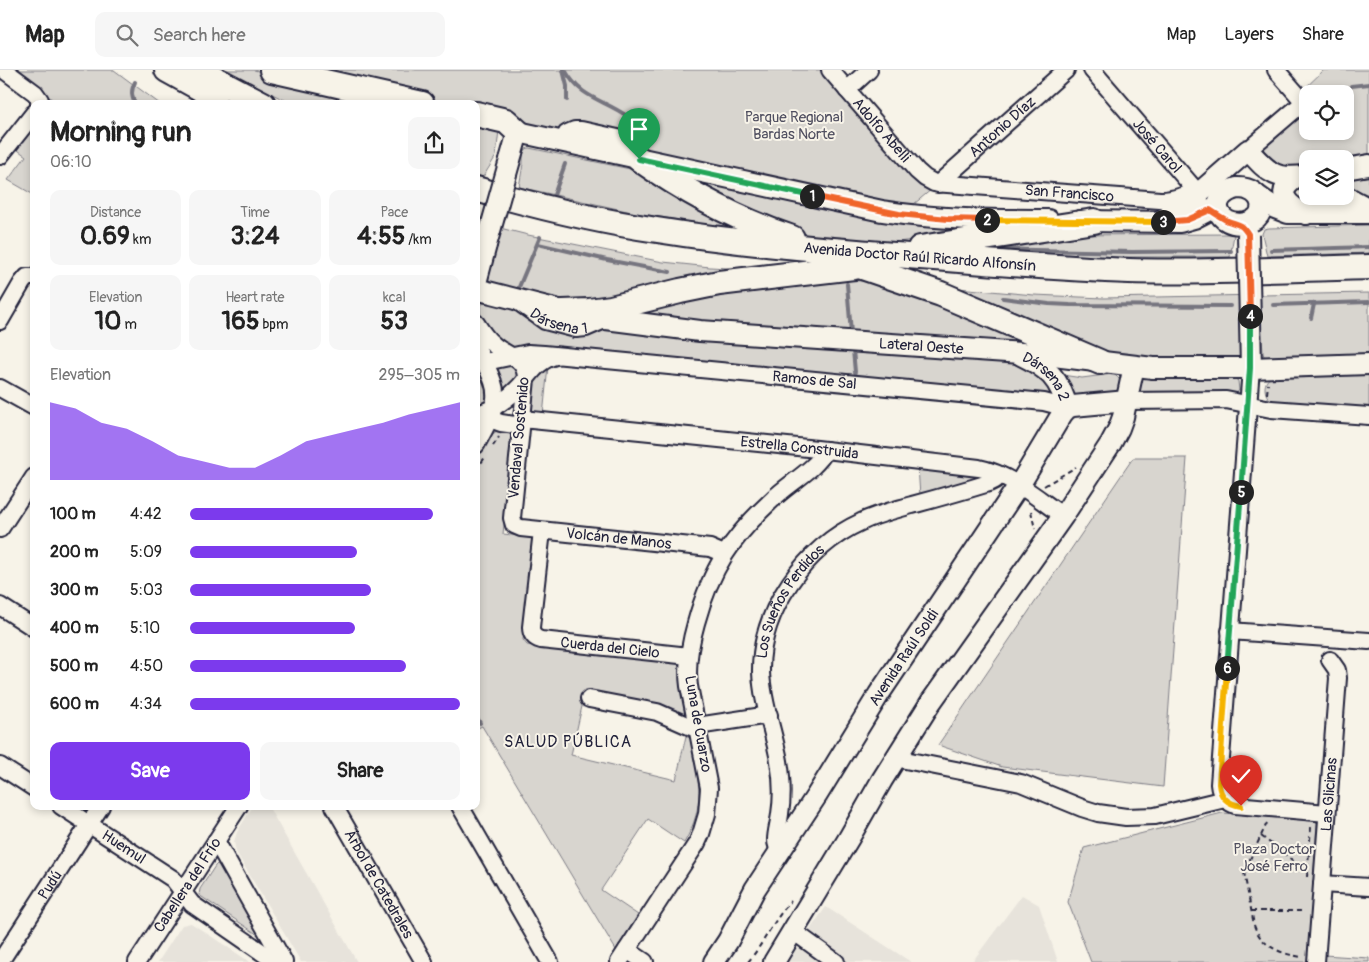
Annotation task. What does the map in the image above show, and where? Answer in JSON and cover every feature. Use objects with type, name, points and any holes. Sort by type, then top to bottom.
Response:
[{"type":"highway","points":[[160,70],[199,100]]},
{"type":"highway","points":[[167,70],[222,100]]},
{"type":"highway","points":[[198,70],[255,100]]},
{"type":"highway","points":[[272,70],[404,100]]},
{"type":"highway","points":[[480,115],[506,121],[518,132]]},
{"type":"highway","points":[[639,159],[682,188],[736,215],[781,235],[832,250]]},
{"type":"highway","name":"Avenida Doctor Raúl Ricardo Alfonsín","points":[[480,190],[553,210],[656,230],[756,243],[832,250],[1034,266],[1131,271],[1369,266]]},
{"type":"highway","name":"Avenida Doctor Raúl Ricardo Alfonsín","points":[[480,206],[561,226],[651,244],[722,255],[858,267],[1014,280],[1093,284],[1204,285],[1369,281]]},
{"type":"highway","points":[[882,254],[1094,221]]},
{"type":"highway","points":[[564,312],[611,308],[686,289],[719,283],[858,267],[941,294],[1100,362]]},
{"type":"main road","points":[[480,268],[518,132],[556,141],[578,132],[619,140],[625,143],[639,159],[866,208],[899,214],[948,219],[1160,222],[1260,213],[1261,200],[1254,191],[1247,156]]},
{"type":"main road","points":[[1160,222],[1177,211],[1247,156]]},
{"type":"main road","points":[[1247,156],[1265,168],[1295,176]]},
{"type":"main road","points":[[1247,156],[1226,176],[1250,322],[1250,368]]},
{"type":"main road","points":[[1354,168],[1369,165]]},
{"type":"main road","points":[[1254,191],[1259,180],[1262,178],[1270,176],[1295,176]]},
{"type":"main road","points":[[1295,176],[1286,187],[1285,194],[1291,206],[1306,214]]},
{"type":"main road","points":[[1231,215],[1231,184],[1254,191],[1271,206],[1288,213],[1369,213]]},
{"type":"main road","points":[[1198,194],[1210,187],[1231,215]]},
{"type":"main road","points":[[1306,214],[1325,200],[1331,198],[1349,198],[1369,209]]},
{"type":"main road","name":"Lateral Oeste","points":[[480,290],[582,316],[700,331],[1053,355],[1166,369],[1369,364]]},
{"type":"main road","name":"Dársena 2","points":[[1014,352],[1033,361],[1052,376],[1062,391],[1067,408]]},
{"type":"main road","points":[[774,962],[846,844],[895,758],[937,693],[1063,516],[1114,438],[1122,422],[1134,366]]},
{"type":"main road","points":[[1067,408],[1076,405],[1127,401]]},
{"type":"main road","name":"Avenida Raúl Soldi","points":[[714,962],[728,941],[750,897],[817,795],[882,689],[1019,486],[1067,408]]},
{"type":"street","points":[[4,70],[35,93],[37,100]]},
{"type":"street","name":"Adolfo Abelli","points":[[830,70],[921,175],[929,181],[938,184]]},
{"type":"street","points":[[847,90],[869,70]]},
{"type":"street","name":"Antonio Díaz","points":[[938,184],[1066,70]]},
{"type":"street","name":"José Carol","points":[[1092,70],[1198,194]]},
{"type":"street","points":[[1247,156],[1304,102],[1276,70]]},
{"type":"street","points":[[0,156],[30,117]]},
{"type":"street","name":"San Francisco","points":[[938,184],[1160,200],[1170,200],[1184,195],[1198,194]]},
{"type":"street","points":[[0,321],[22,282],[30,278]]},
{"type":"street","name":"Dársena 1","points":[[513,298],[542,320],[576,329],[586,328],[607,319]]},
{"type":"street","points":[[480,330],[490,342],[503,352],[513,356]]},
{"type":"street","name":"Ramos de Sal","points":[[480,363],[533,353],[1044,402],[1067,408]]},
{"type":"street","name":"Vendaval Sostenido","points":[[513,356],[523,365],[526,372],[512,518],[514,525]]},
{"type":"street","name":"Ramos de Sal","points":[[484,413],[515,391],[542,361],[551,357],[561,356]]},
{"type":"street","points":[[480,363],[494,386],[495,397],[484,413],[480,429]]},
{"type":"street","points":[[1250,368],[1219,784],[1221,795],[1225,800],[1235,805],[1328,813]]},
{"type":"street","points":[[0,388],[30,405]]},
{"type":"street","points":[[1127,401],[1215,400],[1231,401],[1271,409],[1369,416]]},
{"type":"street","name":"Estrella Construida","points":[[484,413],[501,423],[521,423],[826,450],[979,468],[1000,475],[1063,516]]},
{"type":"street","name":"Luna de Cuarzo","points":[[623,956],[694,848],[701,834],[707,814],[709,788],[688,680],[689,656],[693,635],[713,574],[724,554],[759,512],[816,463],[826,450]]},
{"type":"street","name":"Los Sueños Perdidos","points":[[780,850],[776,842],[782,802],[781,774],[761,674],[762,654],[766,636],[781,598],[791,581],[804,565],[826,544],[843,532],[861,522],[886,513],[989,484],[1000,475]]},
{"type":"street","points":[[0,528],[30,483]]},
{"type":"street","name":"Volcán de Manos","points":[[514,525],[542,531],[710,548],[724,554]]},
{"type":"street","name":"Cuerda del Cielo","points":[[542,531],[531,627],[533,636],[541,640],[689,656]]},
{"type":"street","points":[[0,606],[30,625]]},
{"type":"street","points":[[1230,631],[1369,641]]},
{"type":"street","name":"Las Glicinas","points":[[1316,962],[1314,883],[1328,813],[1338,678],[1337,670],[1330,660]]},
{"type":"street","points":[[589,699],[657,712],[669,716],[686,726],[697,727],[769,715]]},
{"type":"street","points":[[895,758],[1021,783],[1089,811],[1117,816],[1155,816],[1225,800]]},
{"type":"street","points":[[0,766],[30,785]]},
{"type":"street","name":"Huemul","points":[[67,810],[169,876],[196,907],[276,962]]},
{"type":"street","name":"Pudú","points":[[0,962],[98,810]]},
{"type":"street","name":"Cabellera del Frío","points":[[137,962],[236,810]]},
{"type":"street","name":"Árbol de Catedrales","points":[[336,810],[424,962]]},
{"type":"street","points":[[462,810],[550,962]]},
{"type":"street","points":[[216,841],[284,962]]},
{"type":"street","points":[[1314,883],[1369,887]]},
{"type":"street","points":[[793,931],[836,962]]},
{"type":"street","points":[[623,956],[645,962]]},
{"type":"path","points":[[1268,821],[1244,872],[1256,932],[1268,944],[1282,953],[1302,957],[1302,962]]},
{"type":"path","points":[[1306,823],[1311,827],[1308,872]]},
{"type":"path","points":[[1261,836],[1308,872],[1314,883]]},
{"type":"path","points":[[1252,911],[1305,911]]},
{"type":"shaded area","points":[[251,810],[270,810],[357,962],[301,962],[236,852],[234,842],[237,832]]},
{"type":"shaded area","points":[[1022,895],[1039,905],[1058,962],[972,962]]},
{"type":"shaded area","points":[[826,907],[911,962],[787,962]]},
{"type":"shaded area","points":[[191,923],[250,962],[158,962],[182,925]]},
{"type":"green space","points":[[13,70],[114,70],[155,100],[53,100]]},
{"type":"green space","points":[[222,70],[254,70],[376,100],[285,100]]},
{"type":"green space","name":"Parque Regional Bardas Norte","points":[[307,70],[821,70],[915,178],[932,189],[914,204],[888,202],[645,151],[604,131],[605,127],[599,125],[598,130],[556,132],[491,114],[480,107],[480,100],[431,100]]},
{"type":"green space","points":[[1324,70],[1369,70],[1369,154],[1354,157],[1354,150],[1299,150],[1299,168],[1282,170],[1260,150],[1299,114],[1299,140],[1354,140],[1354,85],[1308,85]]},
{"type":"green space","points":[[480,126],[499,130],[496,156],[483,177],[480,176]]},
{"type":"green space","points":[[30,130],[30,193],[8,180],[26,156],[15,148]]},
{"type":"green space","points":[[529,148],[635,170],[759,233],[636,213],[519,187],[523,154]]},
{"type":"green space","points":[[675,176],[1005,227],[898,242],[818,237],[796,232]]},
{"type":"green space","points":[[1369,176],[1369,195],[1364,193],[1354,194],[1354,178]]},
{"type":"green space","points":[[480,223],[528,235],[663,262],[762,270],[584,306],[491,284],[488,278],[496,248],[480,243]]},
{"type":"green space","points":[[1369,225],[1369,253],[1267,256],[1262,234],[1264,229],[1269,228]]},
{"type":"green space","points":[[1067,235],[1234,235],[1230,257],[1103,257],[964,249]]},
{"type":"green space","points":[[827,279],[879,282],[1049,345],[687,322],[627,314],[627,309]]},
{"type":"green space","points":[[936,286],[1034,295],[1103,298],[1369,293],[1369,355],[1267,358],[1263,353],[1261,322],[1240,322],[1241,356],[1239,358],[1164,360],[1096,354]]},
{"type":"green space","points":[[483,303],[598,327],[1017,361],[1036,371],[1082,378],[1112,374],[1121,381],[1120,394],[1071,400],[511,348],[503,346],[481,320],[480,308]]},
{"type":"green space","points":[[511,364],[521,376],[504,395],[496,366]]},
{"type":"green space","points":[[545,366],[548,366],[543,416],[529,413],[529,389]]},
{"type":"green space","points":[[1369,374],[1369,408],[1272,401],[1265,392],[1265,384],[1273,376]]},
{"type":"green space","points":[[480,375],[486,378],[489,383],[487,400],[480,406]]},
{"type":"green space","points":[[1234,378],[1238,381],[1239,390],[1236,394],[1138,394],[1140,379]]},
{"type":"green space","points":[[500,430],[508,432],[513,439],[503,534],[528,537],[533,540],[534,544],[523,640],[527,645],[674,662],[681,666],[688,713],[686,717],[585,693],[571,755],[676,780],[686,736],[691,739],[698,780],[699,792],[696,816],[684,843],[648,819],[601,890],[638,915],[616,950],[482,726],[480,727],[480,452],[488,438]]},
{"type":"green space","points":[[1133,458],[1187,458],[1163,787],[1002,767],[938,745]]},
{"type":"green space","points":[[918,466],[979,475],[980,477],[979,479],[920,496]]},
{"type":"green space","name":"Plaza Doctor José Ferro","points":[[1222,813],[1309,818],[1317,823],[1308,962],[1091,962],[1068,902],[1084,848]]},
{"type":"green space","points":[[217,864],[258,935],[199,895],[200,889]]},
{"type":"green space","points":[[1324,955],[1369,958],[1369,962],[1324,962]]},
{"type":"waterway","points":[[563,70],[567,86],[567,100]]},
{"type":"waterway","points":[[565,70],[571,80],[585,93],[618,110],[648,134]]},
{"type":"waterway","points":[[134,100],[132,93],[135,82]]},
{"type":"waterway","points":[[1354,86],[1369,84]]},
{"type":"waterway","points":[[554,195],[565,164]]},
{"type":"waterway","points":[[519,287],[540,237]]},
{"type":"waterway","points":[[538,244],[670,272]]},
{"type":"waterway","points":[[1271,250],[1369,247]]},
{"type":"waterway","points":[[989,249],[1132,252],[1231,251]]},
{"type":"waterway","points":[[847,284],[851,333]]},
{"type":"waterway","points":[[1003,298],[1070,305],[1230,306]]},
{"type":"waterway","points":[[1273,305],[1369,302]]},
{"type":"waterway","points":[[1311,318],[1314,304]]},
{"type":"waterway","points":[[853,350],[855,372]]},
{"type":"district","name":"SALUD PÚBLICA","points":[[568,742]]},
{"type":"route","points":[[639,159],[866,208],[916,216],[948,219],[1180,222],[1210,210],[1227,221],[1236,223],[1245,229],[1248,234],[1250,368],[1219,784],[1219,790],[1225,800],[1241,806]]}]
